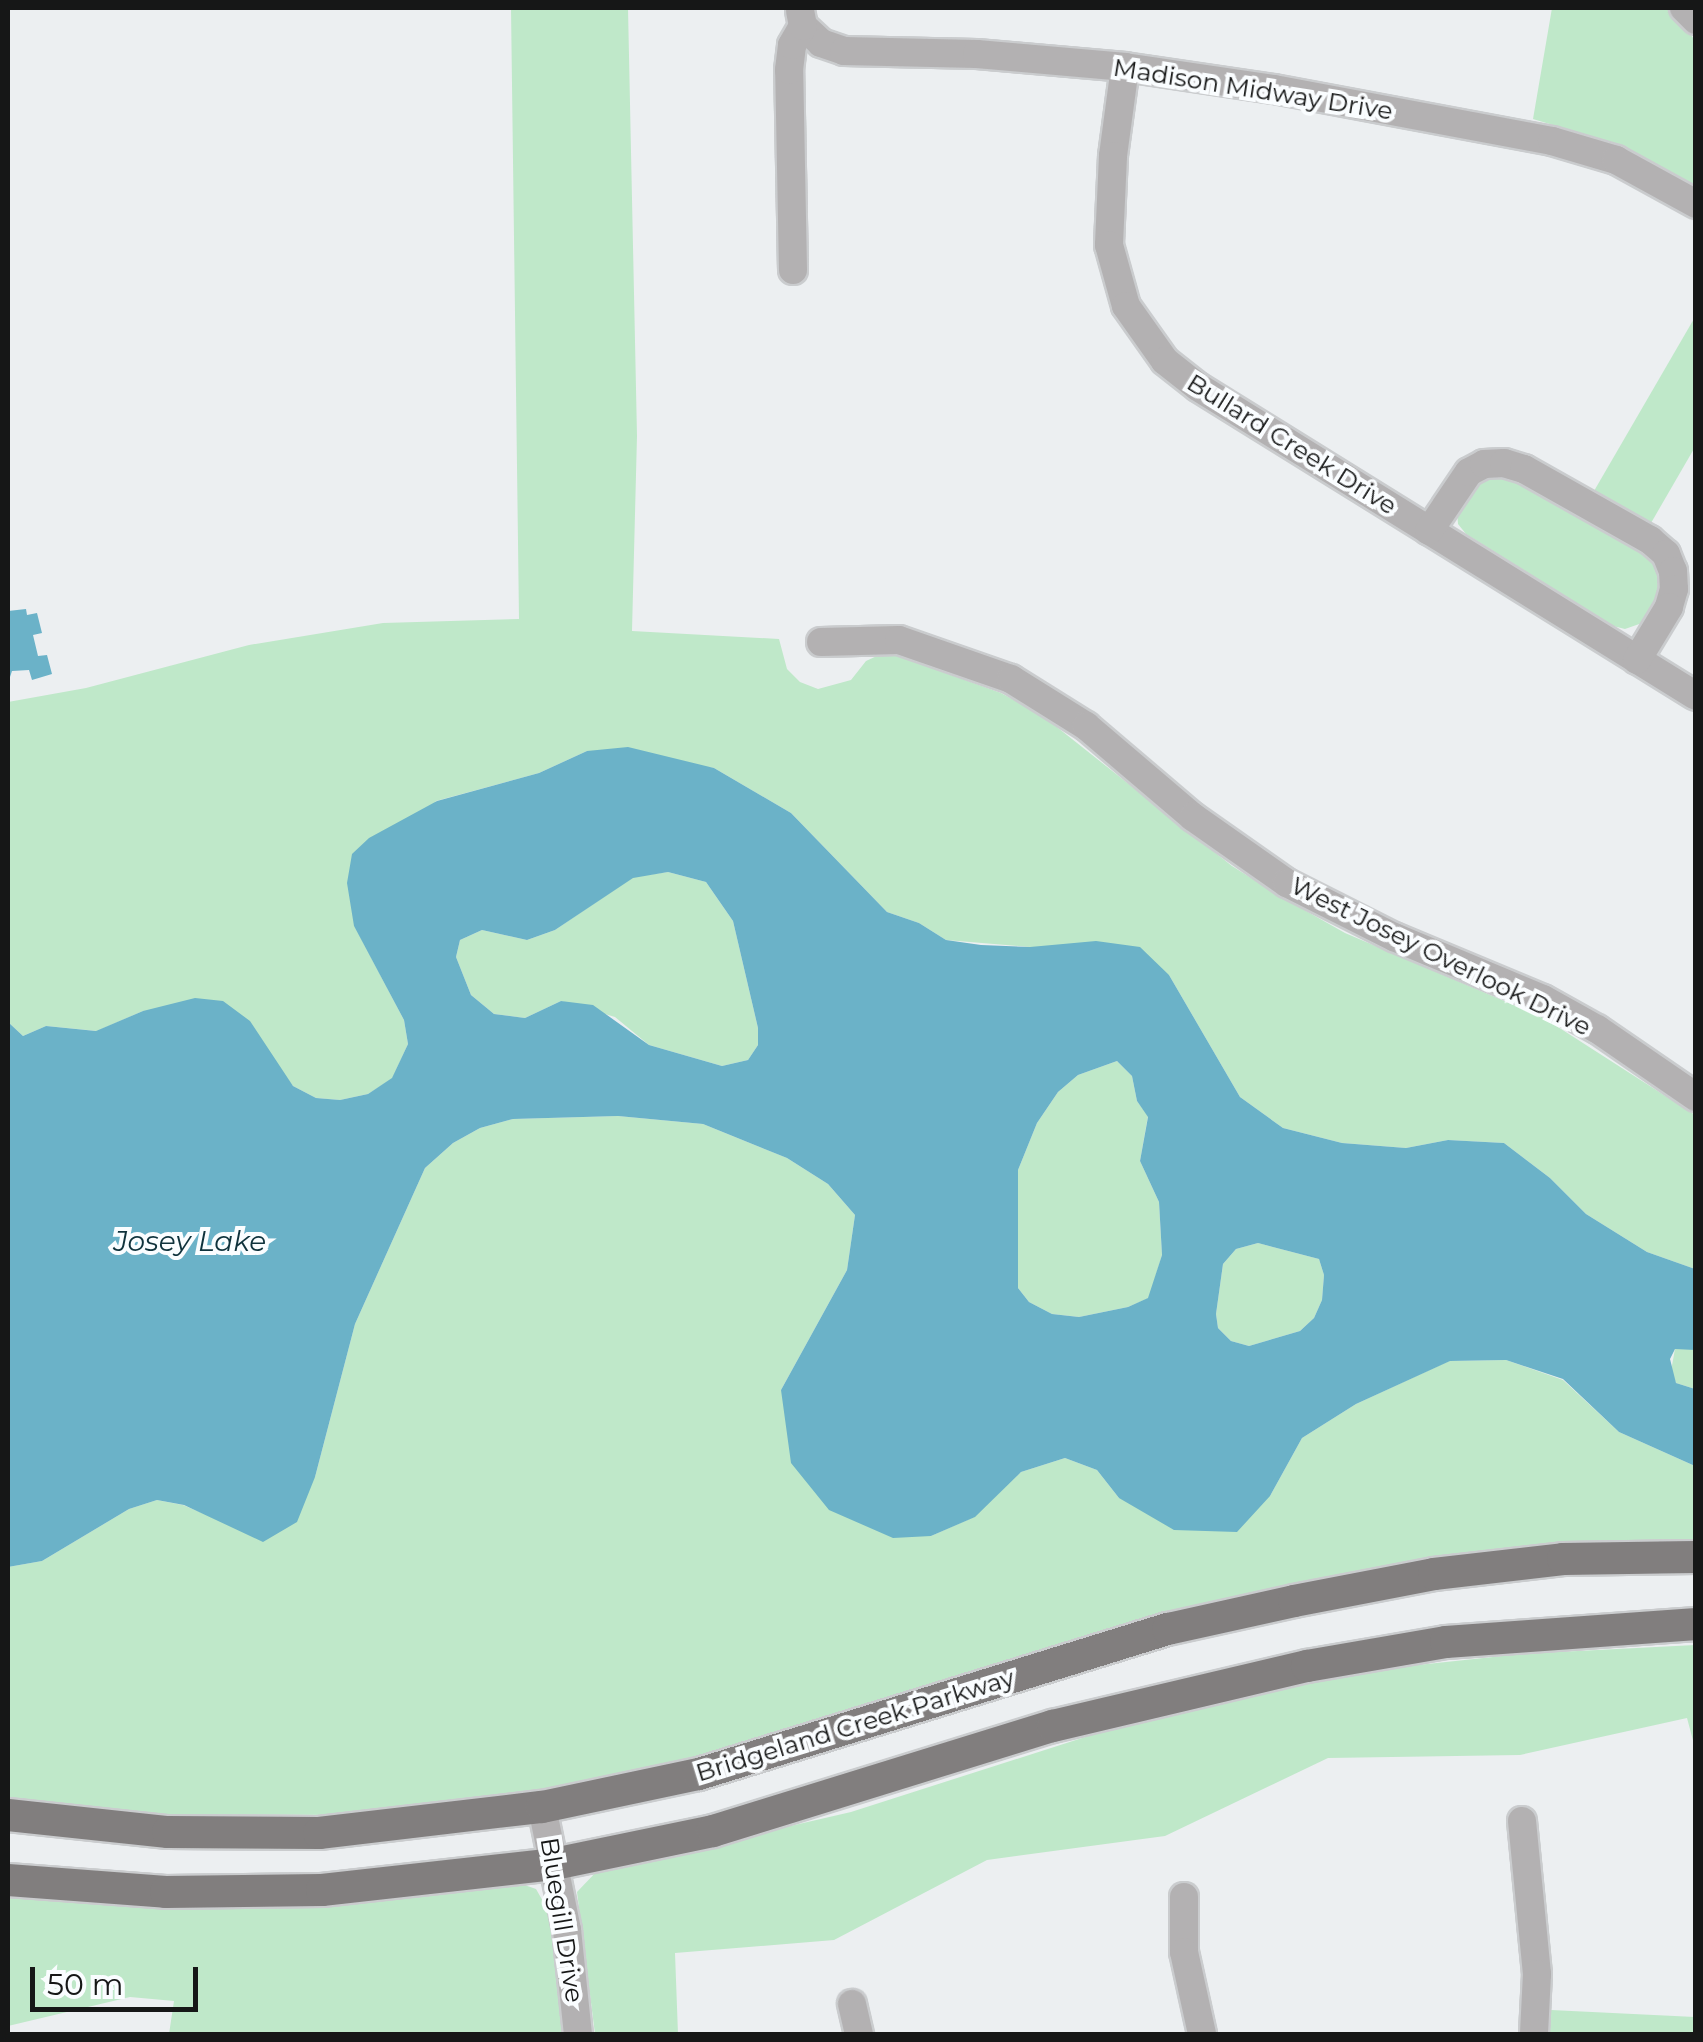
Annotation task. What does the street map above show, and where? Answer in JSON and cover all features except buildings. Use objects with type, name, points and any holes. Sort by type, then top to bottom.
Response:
[{"type":"main road","name":"Bridgeland Creek Parkway","points":[[8,1815],[168,1832],[319,1833],[542,1807],[699,1774],[1168,1630],[1294,1600],[1434,1574],[1564,1559],[1696,1557]]},
{"type":"main road","points":[[8,1880],[166,1892],[322,1890],[554,1864],[714,1831],[1053,1726],[1289,1669],[1446,1642],[1696,1624]]},
{"type":"street","points":[[1684,8],[1696,20]]},
{"type":"street","points":[[793,270],[788,203],[789,70],[801,17]]},
{"type":"street","name":"Madison Midway Drive","points":[[801,17],[821,43],[844,51],[1015,56],[1124,67],[1258,86],[1552,141],[1616,160],[1696,204]]},
{"type":"street","name":"Bullard Creek Drive","points":[[1124,67],[1113,156],[1109,245],[1120,291],[1144,336],[1198,387],[1696,696]]},
{"type":"street","points":[[1429,531],[1469,472],[1484,464],[1504,463],[1524,469],[1650,540],[1666,554],[1673,571],[1674,589],[1670,607],[1636,660]]},
{"type":"street","name":"West Josey Overlook Drive","points":[[821,642],[899,640],[1011,678],[1086,726],[1192,817],[1287,883],[1394,936],[1543,1000],[1597,1030],[1696,1097]]},
{"type":"street","name":"Bluegill Drive","points":[[542,1807],[578,2034]]},
{"type":"street","points":[[1522,1821],[1536,1957],[1534,2034]]},
{"type":"street","points":[[1184,1897],[1184,1952],[1202,2034]]},
{"type":"street","points":[[852,2004],[860,2034]]},
{"type":"green space","points":[[511,8],[628,8],[637,436],[632,631],[779,639],[787,669],[800,682],[818,689],[851,680],[866,661],[879,655],[896,655],[1001,693],[1043,716],[1232,866],[1285,899],[1345,933],[1544,1018],[1695,1115],[1695,1269],[1647,1252],[1586,1214],[1550,1178],[1504,1143],[1448,1140],[1406,1148],[1342,1143],[1283,1128],[1240,1097],[1169,975],[1030,947],[946,940],[919,923],[887,912],[791,813],[714,768],[587,751],[539,773],[436,801],[354,925],[404,1020],[408,1044],[392,1079],[368,1094],[340,1100],[316,1098],[293,1086],[270,1056],[143,1011],[97,1031],[46,1026],[23,1036],[8,1022],[8,702],[86,688],[249,645],[383,623],[519,619]]},
{"type":"green space","points":[[1552,8],[1667,8],[1695,40],[1695,186],[1619,145],[1533,119]]},
{"type":"green space","points":[[1695,317],[1695,447],[1651,523],[1594,491]]},
{"type":"green space","points":[[1500,471],[1650,552],[1659,565],[1661,592],[1645,622],[1625,629],[1613,626],[1466,534],[1458,524],[1457,511],[1475,479]]},
{"type":"green space","points":[[668,872],[706,882],[733,921],[758,1028],[758,1045],[748,1060],[722,1066],[649,1045],[615,1017],[561,1001],[525,1018],[494,1014],[471,995],[456,957],[460,940],[482,930],[527,940],[555,930],[633,877]]},
{"type":"green space","points":[[1117,1061],[1132,1076],[1137,1101],[1148,1116],[1140,1161],[1159,1202],[1162,1255],[1149,1298],[1128,1307],[1079,1317],[1052,1314],[1029,1302],[1018,1288],[1018,1170],[1037,1123],[1058,1092],[1078,1075]]},
{"type":"green space","points":[[618,1116],[703,1124],[787,1158],[828,1184],[855,1215],[847,1270],[781,1390],[931,1536],[974,1517],[1021,1472],[1065,1458],[1097,1470],[1119,1498],[1270,1496],[1302,1438],[1356,1404],[1449,1361],[1506,1360],[1563,1380],[1619,1432],[1695,1466],[1695,1551],[1469,1562],[599,1784],[346,1815],[116,1814],[8,1803],[8,1567],[42,1561],[129,1509],[157,1500],[183,1505],[221,1521],[315,1477],[355,1324],[425,1168],[453,1143],[480,1128],[513,1119]]},
{"type":"green space","points":[[1258,1243],[1319,1259],[1324,1275],[1322,1300],[1314,1318],[1300,1331],[1249,1346],[1231,1341],[1218,1328],[1216,1314],[1223,1264],[1236,1249]]},
{"type":"green space","points":[[1675,1349],[1695,1350],[1695,1389],[1676,1383],[1671,1371]]},
{"type":"green space","points":[[1695,1645],[1695,1748],[1687,1718],[1520,1755],[1328,1758],[1165,1836],[987,1860],[834,1940],[675,1953],[678,2034],[595,2034],[577,1892],[598,1870],[851,1812],[1135,1721],[1255,1693],[1399,1667],[1521,1654]]},
{"type":"green space","points":[[516,1882],[536,1889],[548,1910],[564,2034],[169,2034],[174,2001],[130,1997],[8,2026],[8,1895]]},
{"type":"green space","points":[[1551,2010],[1695,2017],[1695,2034],[1548,2034]]},
{"type":"water","points":[[26,609],[27,615],[37,613],[42,633],[33,635],[38,656],[47,655],[52,674],[32,680],[29,670],[12,671],[8,683],[8,611]]},
{"type":"water","name":"Josey Lake","points":[[628,747],[714,768],[791,813],[887,912],[919,923],[946,940],[1030,947],[1096,941],[1140,947],[1169,975],[1240,1097],[1283,1128],[1342,1143],[1406,1148],[1448,1140],[1504,1143],[1550,1178],[1586,1214],[1647,1252],[1695,1269],[1695,1350],[1675,1349],[1670,1359],[1676,1383],[1695,1389],[1695,1466],[1619,1432],[1563,1379],[1506,1360],[1450,1361],[1356,1404],[1302,1438],[1270,1496],[1237,1532],[1174,1530],[1119,1498],[1097,1470],[1065,1458],[1021,1472],[975,1517],[931,1536],[893,1538],[829,1510],[791,1463],[781,1390],[847,1270],[855,1215],[828,1184],[787,1158],[703,1124],[618,1116],[513,1119],[480,1128],[453,1143],[425,1168],[355,1324],[315,1477],[297,1522],[263,1542],[184,1505],[157,1500],[129,1509],[42,1561],[8,1567],[8,1022],[23,1036],[46,1026],[96,1031],[143,1011],[195,998],[223,1001],[250,1021],[293,1086],[316,1098],[340,1100],[368,1094],[392,1078],[408,1044],[404,1020],[354,926],[347,883],[352,854],[369,838],[437,801],[539,773],[587,751]],"holes":[[[668,872],[706,882],[733,921],[758,1028],[758,1045],[748,1060],[722,1066],[649,1045],[593,1005],[561,1001],[525,1018],[494,1014],[471,995],[456,957],[460,940],[482,930],[527,940],[555,930],[633,878]],[[1117,1061],[1132,1076],[1137,1101],[1148,1117],[1140,1161],[1159,1202],[1162,1255],[1148,1298],[1128,1307],[1079,1317],[1052,1314],[1029,1302],[1018,1288],[1018,1170],[1037,1123],[1058,1092],[1078,1075]],[[1258,1243],[1319,1259],[1324,1275],[1322,1300],[1314,1318],[1300,1331],[1249,1346],[1231,1341],[1218,1328],[1216,1314],[1223,1264],[1236,1249]]]}]
